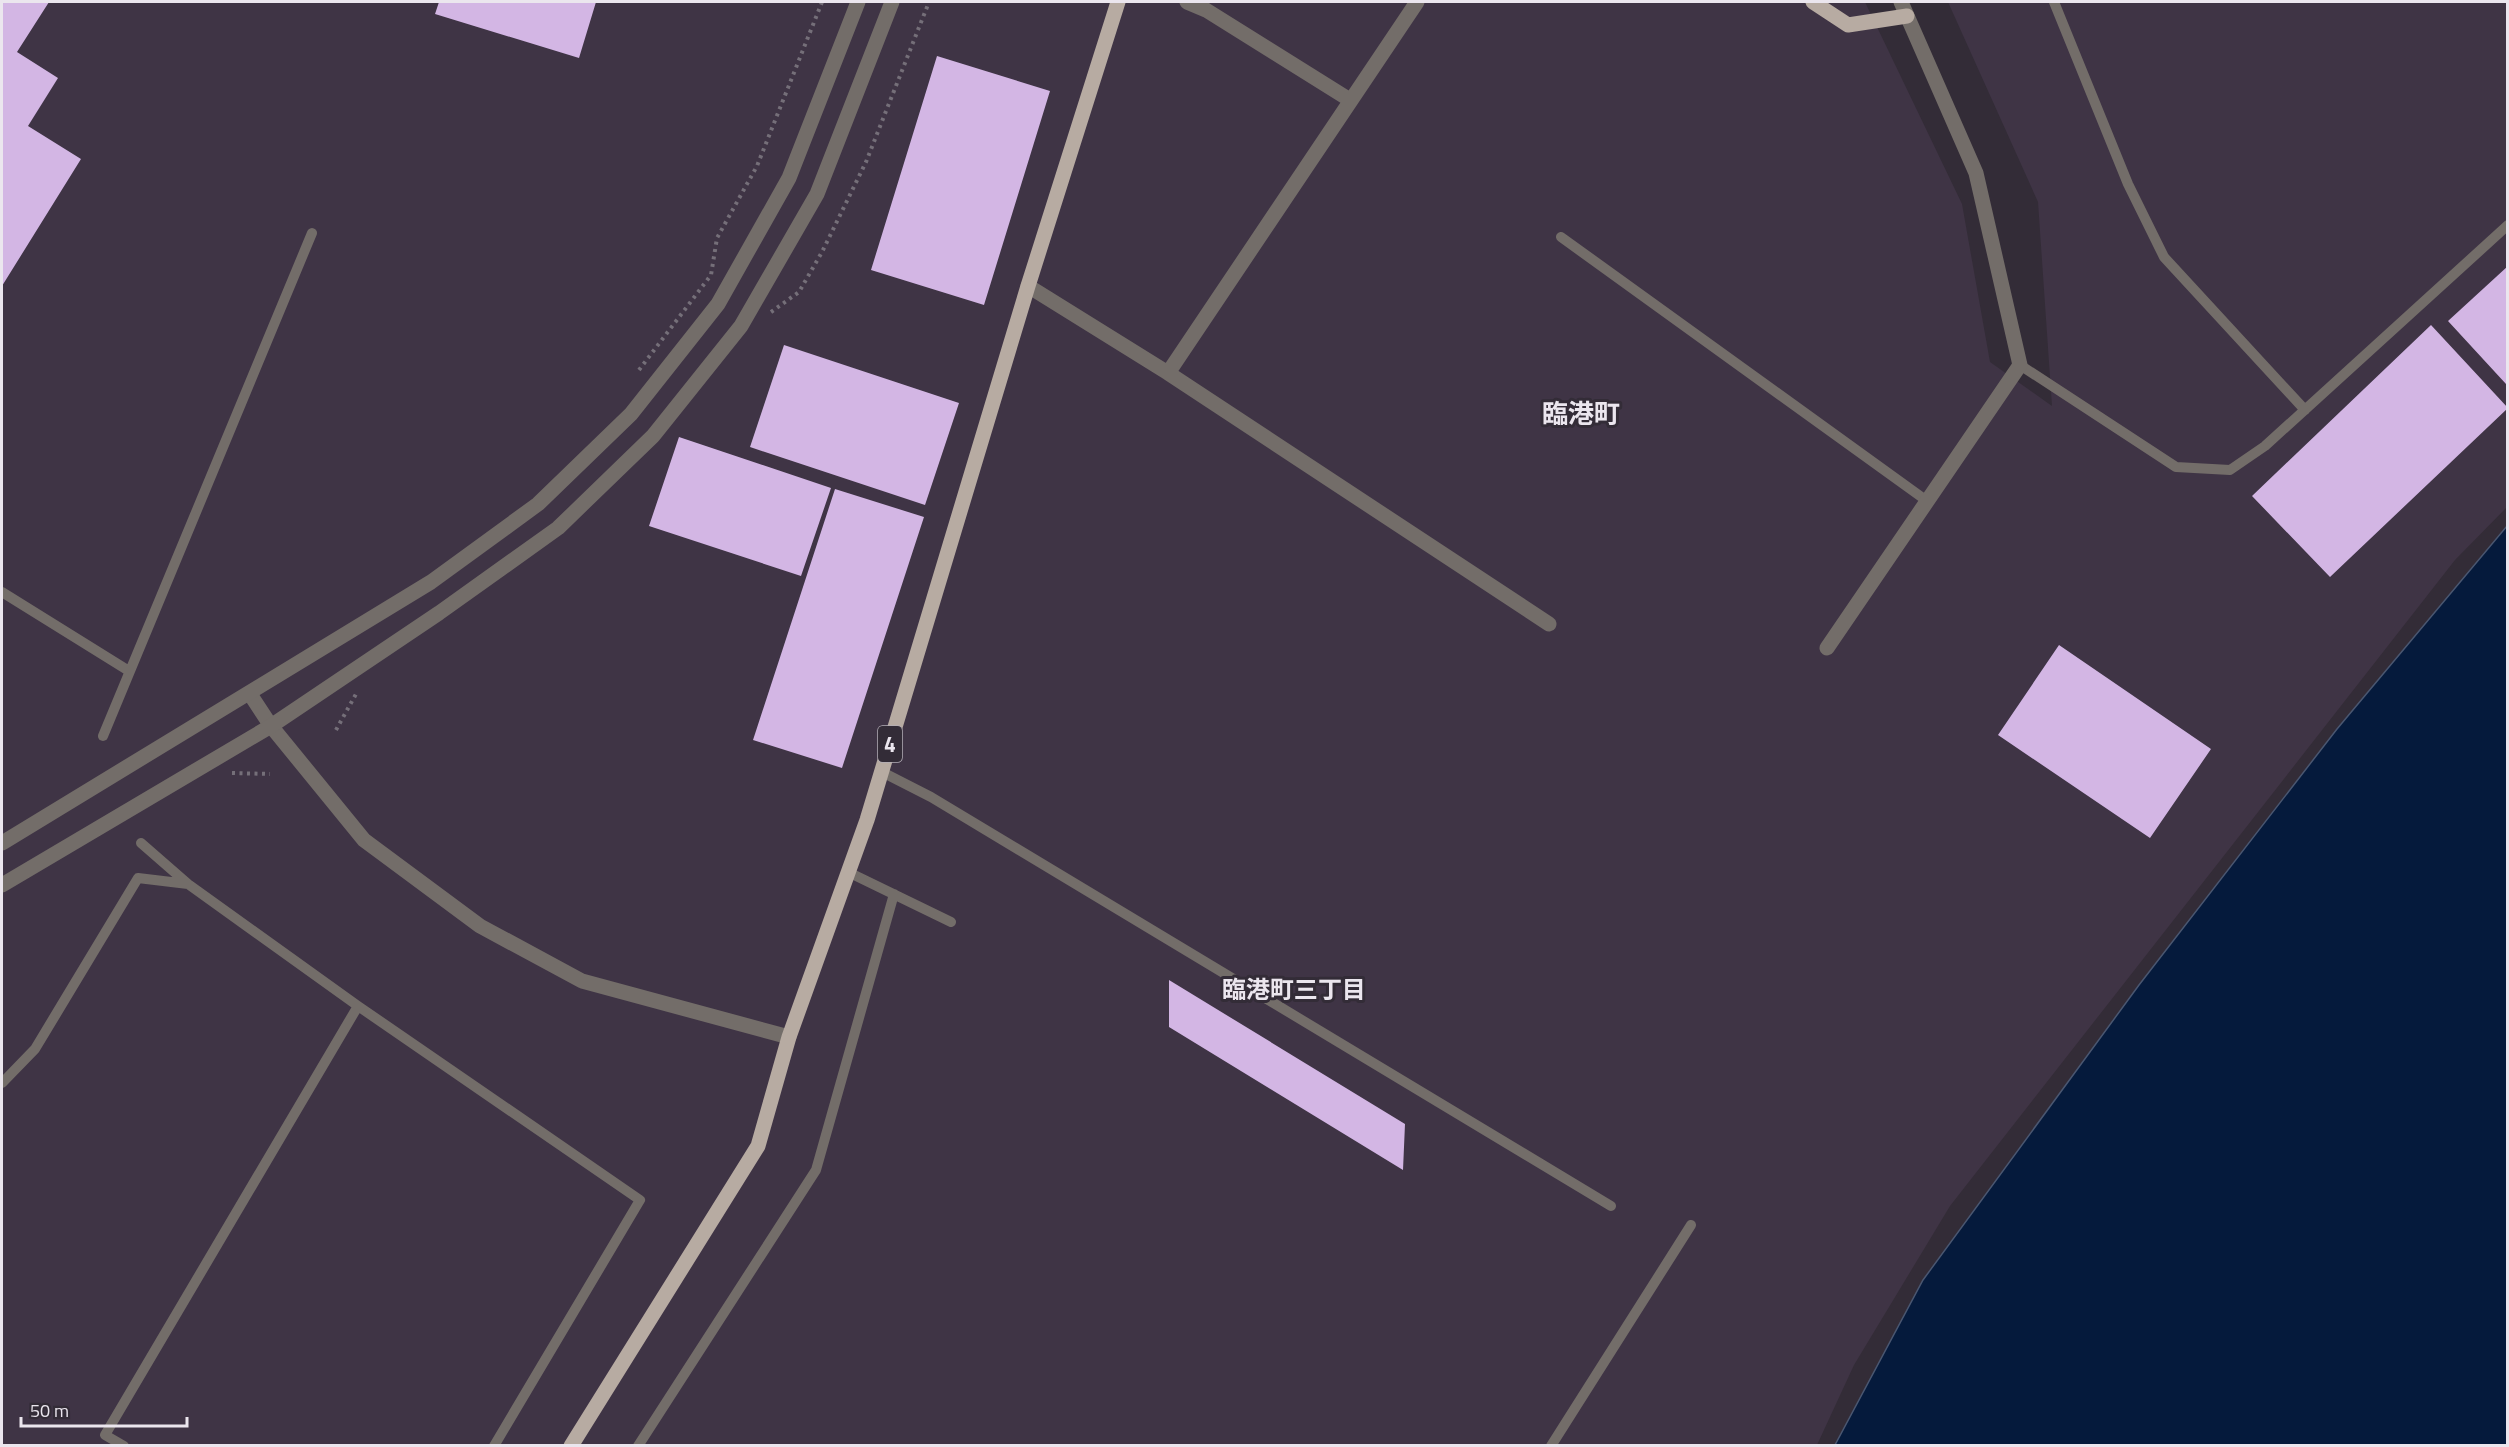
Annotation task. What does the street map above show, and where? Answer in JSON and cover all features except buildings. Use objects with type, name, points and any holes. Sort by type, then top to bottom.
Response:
[{"type":"main road","name":"4","points":[[571,1446],[759,1146],[789,1037],[849,872],[882,772],[1028,286],[1118,2]]},
{"type":"main road","points":[[1813,2],[1848,25],[1904,9]]},
{"type":"street","points":[[2,843],[431,582],[538,504],[631,414],[718,304],[789,178],[858,2]]},
{"type":"street","points":[[2,885],[271,726],[558,528],[653,436],[741,326],[817,194],[892,2]]},
{"type":"street","points":[[1187,2],[1208,6],[1350,100]]},
{"type":"street","points":[[1167,373],[1417,2]]},
{"type":"street","points":[[1827,648],[2020,365],[1976,173],[1904,9]]},
{"type":"street","points":[[1028,286],[1167,373],[1549,624]]},
{"type":"street","points":[[250,694],[271,726],[364,840],[480,926],[582,981],[789,1037]]},
{"type":"lane","points":[[2055,2],[2128,184],[2164,257],[2305,410]]},
{"type":"lane","points":[[2020,365],[2176,467],[2230,470],[2265,446],[2508,225]]},
{"type":"lane","points":[[103,736],[312,233]]},
{"type":"lane","points":[[1562,237],[1927,501]]},
{"type":"lane","points":[[2,592],[129,671]]},
{"type":"lane","points":[[882,772],[941,803],[1611,1206]]},
{"type":"lane","points":[[141,843],[188,884],[357,1006],[640,1200],[494,1446]]},
{"type":"lane","points":[[849,872],[951,922]]},
{"type":"lane","points":[[2,1083],[35,1049],[138,878],[188,884]]},
{"type":"lane","points":[[638,1446],[816,1170],[894,894]]},
{"type":"lane","points":[[124,1446],[105,1434],[357,1006]]},
{"type":"lane","points":[[1551,1446],[1691,1225]]},
{"type":"path","points":[[637,373],[711,275],[717,238],[757,166],[822,2]]},
{"type":"shaded area","points":[[2,2],[1865,2],[1962,204],[1990,362],[2052,406],[2038,202],[1948,2],[2507,2],[2507,507],[2455,560],[1950,1206],[1854,1365],[1817,1445],[2,1446]]},
{"type":"water","points":[[2507,526],[2507,1445],[1835,1445],[1923,1280],[2139,985],[2337,729]]},
{"type":"district","name":"臨港町","points":[[1581,413]]},
{"type":"district","name":"臨港町三丁目","points":[[1294,989]]}]
